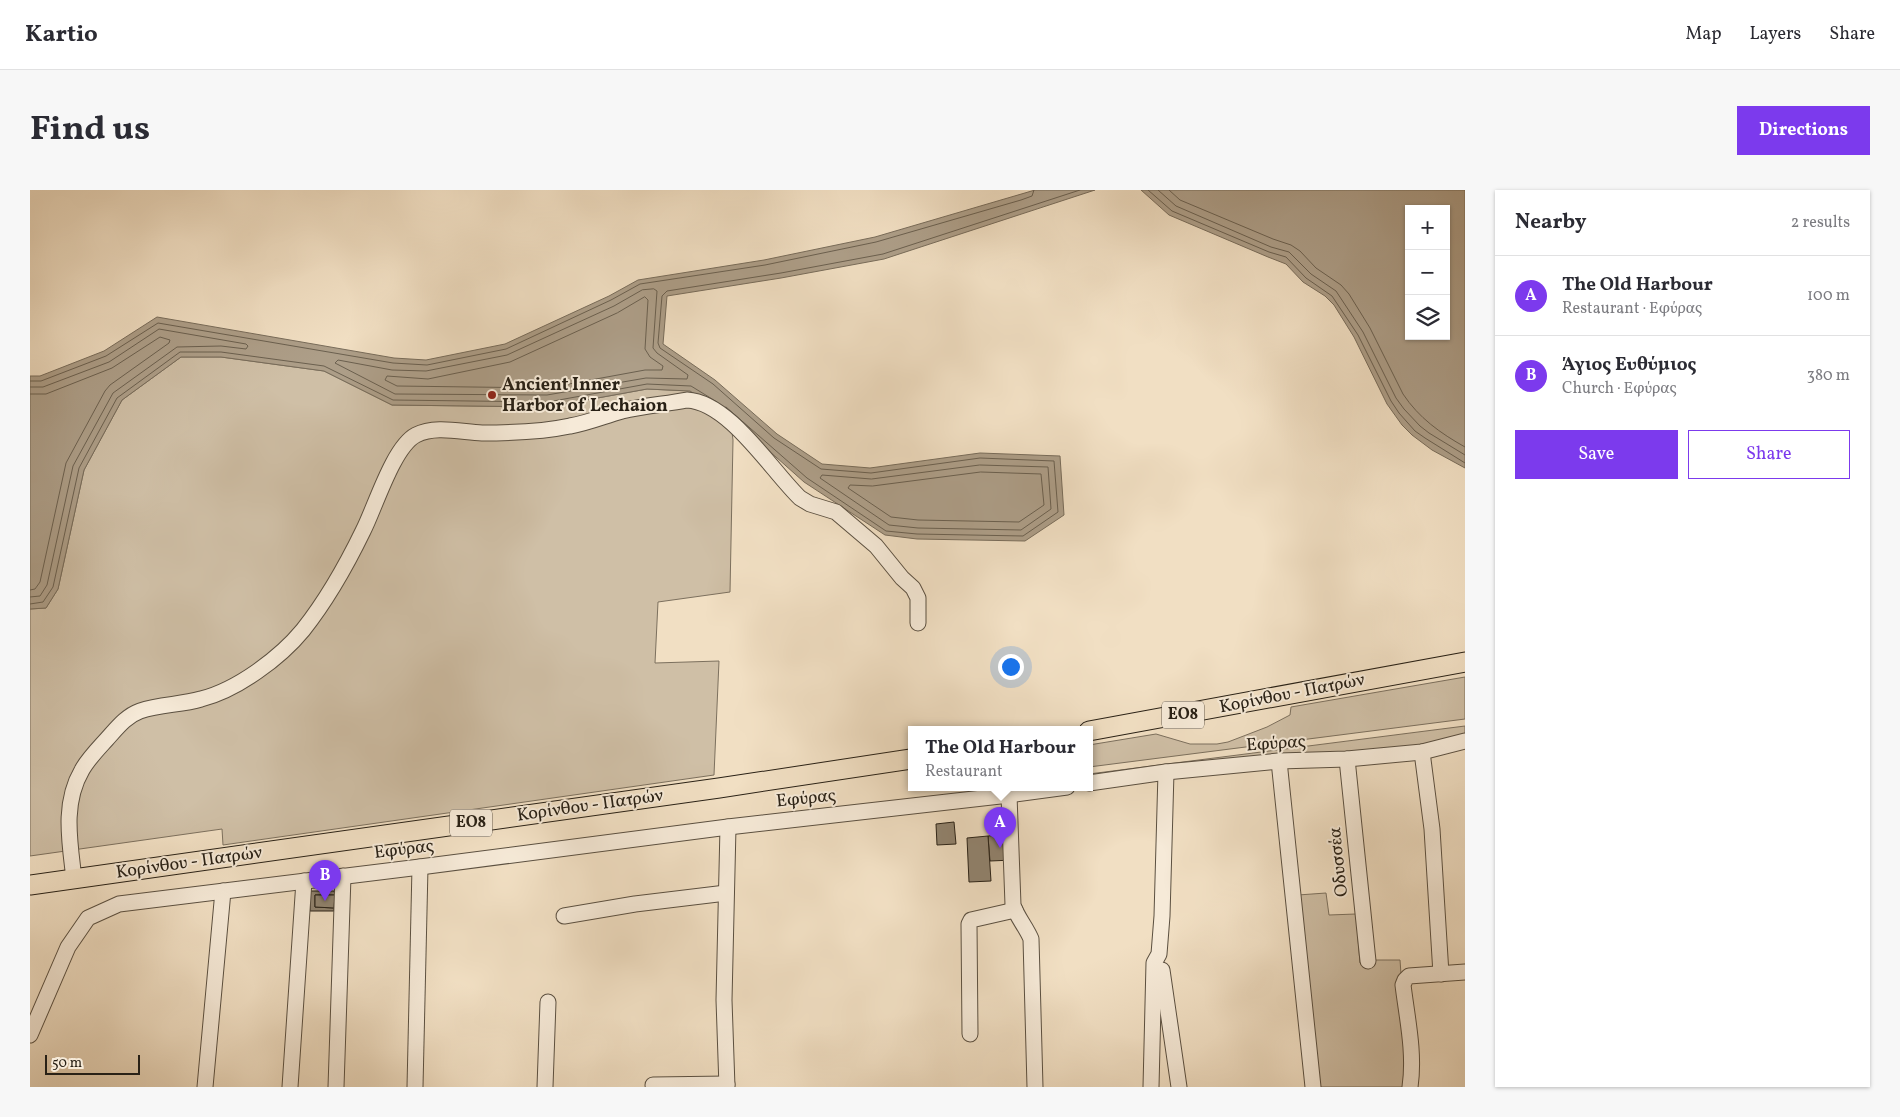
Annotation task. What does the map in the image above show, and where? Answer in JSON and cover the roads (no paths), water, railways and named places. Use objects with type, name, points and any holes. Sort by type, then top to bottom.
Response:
[{"type":"main road","name":"Κορίνθου - Πατρών","points":[[1093,730],[1465,662]]},
{"type":"main road","name":"Κορίνθου - Πατρών","points":[[30,885],[719,788],[908,759]]},
{"type":"street","points":[[74,879],[69,817],[71,798],[82,769],[110,735],[131,715],[152,708],[202,699],[239,683],[280,654],[303,630],[320,606],[349,557],[400,452],[415,436],[428,431],[503,433],[532,431],[568,427],[621,412],[678,402],[697,401],[708,404],[748,440],[800,498],[810,504],[836,512],[876,546],[912,588],[918,598],[918,623]]},
{"type":"street","name":"Εφύρας","points":[[1093,783],[1166,772],[1279,761],[1347,759],[1422,752],[1465,741]]},
{"type":"street","points":[[1422,752],[1432,829],[1442,974]]},
{"type":"street","name":"Οδυσσέα","points":[[1347,759],[1368,961]]},
{"type":"street","points":[[1279,761],[1313,1087]]},
{"type":"street","points":[[1166,772],[1162,916],[1159,954],[1179,1087]]},
{"type":"street","points":[[1012,792],[1013,905],[1031,939],[1035,1087]]},
{"type":"street","name":"Εφύρας","points":[[30,1035],[68,947],[88,918],[119,904],[1012,792]]},
{"type":"street","points":[[653,1085],[727,1085],[724,1000],[728,827]]},
{"type":"street","points":[[414,1087],[420,867]]},
{"type":"street","points":[[336,1087],[343,876]]},
{"type":"street","points":[[290,1087],[304,881]]},
{"type":"street","points":[[205,1087],[223,891]]},
{"type":"street","points":[[564,916],[635,904],[726,893]]},
{"type":"street","points":[[970,1034],[969,924],[971,920],[980,917],[1015,910]]},
{"type":"street","points":[[1151,1087],[1154,963],[1159,954]]},
{"type":"street","points":[[1410,1087],[1412,1075],[1410,1038],[1403,985],[1405,980],[1409,976],[1465,972]]},
{"type":"street","points":[[545,1087],[548,1002]]},
{"type":"water","name":"Ancient Inner Harbor of Lechaion","points":[[1035,190],[1095,190],[884,259],[667,296],[663,344],[715,380],[777,434],[822,464],[870,468],[980,453],[1060,456],[1064,515],[1025,541],[917,539],[885,535],[804,482],[730,416],[690,391],[647,389],[548,407],[392,405],[324,371],[221,357],[181,357],[122,400],[84,470],[58,589],[46,608],[30,609],[30,376],[40,376],[104,351],[157,317],[394,358],[426,360],[505,344],[609,296],[638,280],[764,260],[875,237]]},
{"type":"water","points":[[1141,190],[1465,190],[1465,468],[1432,450],[1402,425],[1387,404],[1354,337],[1334,305],[1325,296],[1303,282],[1286,264],[1169,215]]},
{"type":"place","name":"Ancient Inner Harbor of Lechaion","points":[[492,395]]},
{"type":"place","name":"The Old Harbour","points":[[1000,848]]},
{"type":"place","name":"Άγιος Ευθύμιος","points":[[325,901]]}]
